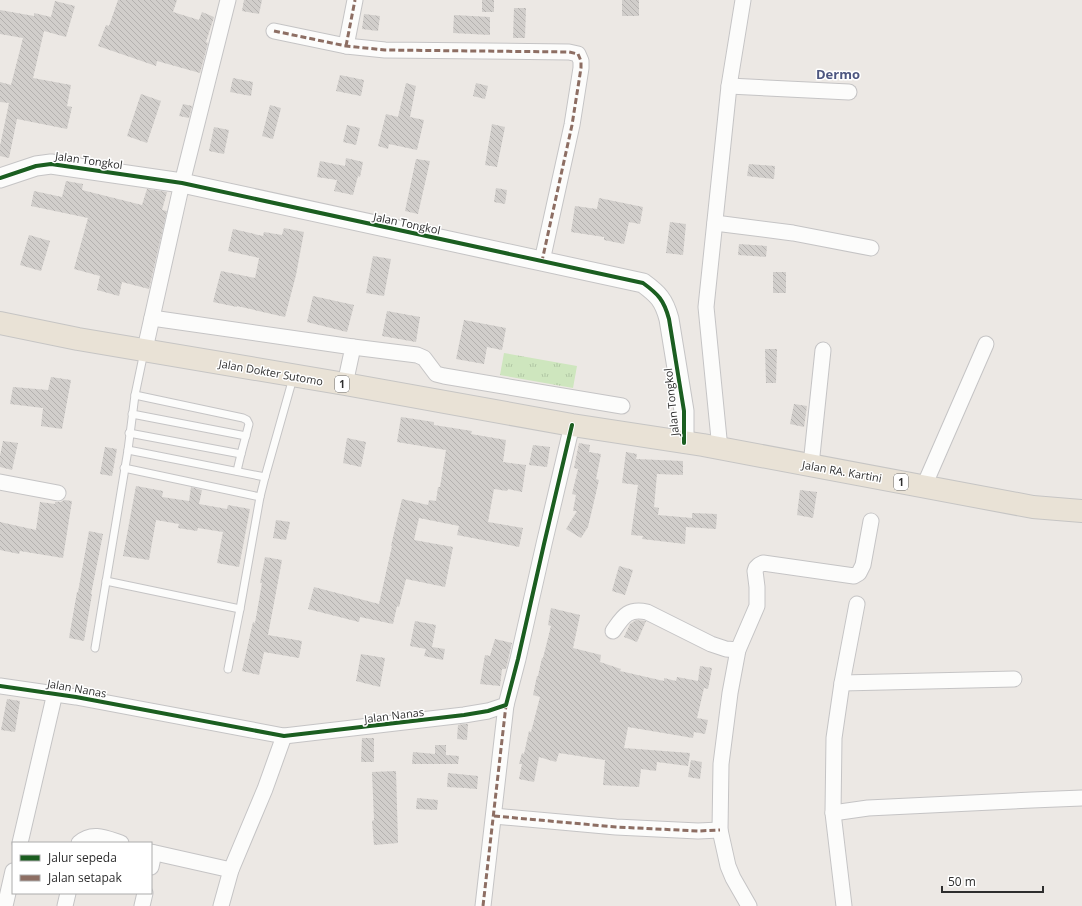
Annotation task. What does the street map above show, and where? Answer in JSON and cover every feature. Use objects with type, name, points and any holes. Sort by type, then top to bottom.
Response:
[{"type":"highway","name":"Jalan Dokter Sutomo","points":[[0,323],[78,339],[145,349],[572,425],[704,446]]},
{"type":"highway","name":"Jalan RA. Kartini","points":[[704,446],[1033,507],[1082,511]]},
{"type":"street","points":[[145,349],[182,183],[228,0]]},
{"type":"street","points":[[346,46],[355,0]]},
{"type":"street","points":[[704,446],[706,307],[730,86],[743,0]]},
{"type":"street","points":[[274,31],[346,46],[384,50],[569,52],[578,54],[581,61],[581,68],[572,125],[542,261]]},
{"type":"street","points":[[730,86],[849,92]]},
{"type":"street","name":"Jalan Tongkol","points":[[0,178],[36,166],[51,164],[182,183],[643,283],[654,291],[661,299],[665,307],[669,319],[684,411],[704,446]]},
{"type":"street","points":[[715,223],[793,233],[870,248]]},
{"type":"street","points":[[152,318],[354,347],[417,354],[424,358],[436,374],[622,406]]},
{"type":"street","points":[[924,486],[986,344]]},
{"type":"street","points":[[345,384],[354,347]]},
{"type":"street","points":[[811,465],[823,350]]},
{"type":"street","points":[[483,906],[506,705],[517,666],[572,425]]},
{"type":"street","points":[[0,482],[58,493]]},
{"type":"street","points":[[748,906],[733,878],[716,830],[721,764],[730,693],[732,650],[757,606],[755,571],[756,568],[763,563],[854,576],[863,565],[871,520]]},
{"type":"street","points":[[844,906],[832,813],[834,738],[842,683],[857,604]]},
{"type":"street","points":[[613,631],[623,617],[630,612],[639,610],[647,612],[711,644],[732,650]]},
{"type":"street","points":[[842,683],[1014,679]]},
{"type":"street","name":"Jalan Nanas","points":[[0,686],[55,693],[284,736],[464,715],[488,711],[506,705]]},
{"type":"street","points":[[20,842],[55,693]]},
{"type":"street","points":[[221,906],[231,870],[265,789],[284,736]]},
{"type":"street","points":[[832,813],[868,808],[1082,798]]},
{"type":"street","points":[[494,816],[616,827],[698,831],[716,830]]},
{"type":"street","points":[[80,842],[88,837],[99,836],[118,842]]},
{"type":"street","points":[[152,857],[231,870]]},
{"type":"street","points":[[5,906],[12,875]]},
{"type":"street","points":[[65,906],[68,894]]},
{"type":"street","points":[[142,906],[145,894]]},
{"type":"lane","points":[[95,648],[128,450],[135,395],[145,349]]},
{"type":"lane","points":[[228,668],[260,498],[294,376]]},
{"type":"lane","points":[[135,395],[248,420],[249,424],[237,471]]},
{"type":"lane","points":[[132,414],[246,436]]},
{"type":"lane","points":[[129,433],[242,454]]},
{"type":"lane","points":[[128,450],[265,476]]},
{"type":"lane","points":[[124,468],[260,498]]},
{"type":"lane","points":[[106,581],[240,610]]},
{"type":"green space","points":[[504,353],[577,366],[573,388],[500,375]]},
{"type":"building","points":[[118,0],[177,0],[173,12],[199,20],[202,12],[214,17],[206,42],[208,43],[200,73],[157,61],[156,66],[98,46],[106,25],[109,26]]},
{"type":"building","points":[[244,0],[262,0],[259,14],[242,11]]},
{"type":"building","points":[[482,0],[494,0],[494,12],[482,12]]},
{"type":"building","points":[[622,0],[639,0],[639,16],[622,16]]},
{"type":"building","points":[[55,1],[75,6],[66,37],[44,31],[33,78],[71,85],[67,106],[72,107],[67,129],[17,119],[9,158],[0,156],[0,146],[9,103],[0,102],[0,82],[11,85],[23,38],[0,34],[0,10],[34,16],[34,13],[51,17]]},
{"type":"building","points":[[514,8],[526,8],[525,38],[513,38]]},
{"type":"building","points":[[364,14],[380,16],[378,31],[362,29]]},
{"type":"building","points":[[454,15],[490,17],[490,35],[453,33]]},
{"type":"building","points":[[340,75],[364,80],[361,96],[336,91]]},
{"type":"building","points":[[233,78],[253,82],[251,96],[230,92]]},
{"type":"building","points":[[406,83],[416,86],[410,117],[424,120],[417,150],[389,144],[388,149],[378,146],[386,114],[398,117]]},
{"type":"building","points":[[476,83],[488,86],[485,99],[473,96]]},
{"type":"building","points":[[141,94],[161,101],[147,143],[127,136]]},
{"type":"building","points":[[183,104],[192,106],[189,118],[179,116]]},
{"type":"building","points":[[270,105],[281,108],[273,139],[262,136]]},
{"type":"building","points":[[492,124],[505,127],[497,167],[485,165]]},
{"type":"building","points":[[347,125],[360,128],[356,145],[343,142]]},
{"type":"building","points":[[214,127],[229,130],[224,154],[209,151]]},
{"type":"building","points":[[346,158],[363,162],[360,177],[358,176],[353,195],[334,191],[337,180],[317,177],[320,161],[345,166]]},
{"type":"building","points":[[416,159],[430,161],[418,214],[405,211]]},
{"type":"building","points":[[749,164],[775,166],[774,179],[747,176]]},
{"type":"building","points":[[66,181],[83,184],[82,190],[142,205],[147,189],[167,192],[162,210],[167,211],[149,289],[122,282],[119,296],[97,290],[100,276],[74,269],[88,218],[31,206],[34,191],[62,197]]},
{"type":"building","points":[[496,188],[507,190],[505,204],[494,202]]},
{"type":"building","points":[[599,198],[643,207],[640,224],[629,222],[624,244],[604,240],[604,237],[571,232],[575,206],[597,209]]},
{"type":"building","points":[[670,222],[686,224],[683,255],[666,253]]},
{"type":"building","points":[[284,228],[304,232],[296,275],[285,317],[213,302],[221,271],[255,278],[259,258],[228,251],[233,229],[263,236],[264,232],[282,235]]},
{"type":"building","points":[[29,235],[50,241],[41,271],[20,265]]},
{"type":"building","points":[[739,244],[767,246],[766,257],[738,255]]},
{"type":"building","points":[[373,256],[391,259],[384,296],[366,293]]},
{"type":"building","points":[[773,272],[786,272],[786,293],[773,293]]},
{"type":"building","points":[[313,296],[354,305],[347,332],[307,322]]},
{"type":"building","points":[[387,311],[420,317],[416,342],[382,336]]},
{"type":"building","points":[[464,320],[506,328],[502,350],[487,347],[484,364],[456,359]]},
{"type":"building","points":[[765,349],[777,349],[776,383],[766,383]]},
{"type":"building","points":[[51,377],[71,380],[62,429],[41,426],[43,408],[10,404],[13,387],[48,390]]},
{"type":"building","points":[[794,404],[807,406],[804,427],[790,424]]},
{"type":"building","points":[[401,417],[434,422],[434,425],[472,431],[471,434],[506,440],[503,462],[526,465],[522,492],[508,489],[507,491],[494,489],[488,522],[523,528],[519,547],[457,535],[459,526],[419,518],[414,540],[453,547],[445,587],[406,579],[393,624],[360,617],[359,622],[308,609],[314,587],[379,604],[402,499],[428,505],[429,500],[436,501],[438,487],[440,487],[446,450],[397,442]]},
{"type":"building","points":[[347,438],[366,442],[361,467],[343,463]]},
{"type":"building","points":[[3,441],[18,443],[12,470],[0,467],[0,456]]},
{"type":"building","points":[[579,443],[590,445],[589,452],[601,454],[596,479],[599,480],[588,527],[581,538],[566,529],[577,511],[573,511],[576,495],[572,494],[578,469],[574,468]]},
{"type":"building","points":[[533,445],[550,447],[547,467],[529,465]]},
{"type":"building","points":[[105,447],[117,449],[112,476],[100,474]]},
{"type":"building","points":[[626,452],[637,454],[636,459],[683,461],[683,475],[657,474],[654,507],[659,508],[658,515],[692,518],[692,513],[717,514],[716,529],[686,527],[685,544],[642,539],[643,536],[631,535],[638,485],[622,483]]},
{"type":"building","points":[[136,486],[163,491],[162,497],[189,501],[191,487],[202,490],[199,504],[227,509],[228,505],[250,509],[239,567],[217,563],[223,532],[198,528],[197,531],[178,528],[179,524],[156,520],[149,560],[123,556]]},
{"type":"building","points":[[800,490],[817,492],[813,518],[797,515]]},
{"type":"building","points":[[64,500],[72,501],[63,558],[20,551],[19,554],[0,550],[0,522],[36,530],[40,502],[55,504],[55,502],[61,502]]},
{"type":"building","points":[[276,520],[290,522],[286,540],[273,538]]},
{"type":"building","points":[[89,531],[103,534],[91,594],[84,641],[69,638]]},
{"type":"building","points":[[265,557],[282,560],[268,635],[302,641],[299,658],[264,652],[259,675],[242,671],[253,622],[255,623]]},
{"type":"building","points":[[619,566],[633,570],[625,595],[612,591]]},
{"type":"building","points":[[551,608],[580,615],[573,648],[601,655],[600,662],[621,669],[620,671],[664,681],[664,678],[676,681],[677,677],[698,681],[700,666],[712,668],[708,689],[704,688],[697,718],[708,720],[705,734],[694,732],[693,738],[628,727],[624,748],[690,753],[688,766],[657,762],[656,771],[641,769],[639,787],[603,785],[605,760],[559,753],[556,762],[539,757],[534,782],[519,779],[522,764],[519,764],[522,753],[524,754],[529,731],[531,732],[540,697],[533,695],[551,626],[548,625]]},
{"type":"building","points":[[636,620],[646,621],[637,642],[624,637],[630,624]]},
{"type":"building","points":[[415,621],[436,625],[432,647],[445,649],[443,660],[424,656],[426,649],[410,646]]},
{"type":"building","points":[[495,639],[512,643],[506,669],[502,669],[500,686],[480,684],[485,655],[490,656]]},
{"type":"building","points":[[361,654],[385,658],[380,687],[356,681]]},
{"type":"building","points":[[7,699],[20,701],[15,732],[1,730]]},
{"type":"building","points":[[468,724],[467,740],[457,739],[458,725]]},
{"type":"building","points":[[362,738],[374,738],[374,762],[361,762]]},
{"type":"building","points":[[435,745],[446,745],[446,755],[459,756],[458,764],[412,764],[413,752],[435,754]]},
{"type":"building","points":[[691,760],[702,762],[700,779],[688,777]]},
{"type":"building","points":[[396,771],[398,843],[374,845],[372,821],[374,820],[372,772]]},
{"type":"building","points":[[448,773],[478,776],[477,789],[447,787]]},
{"type":"building","points":[[417,798],[438,800],[437,810],[416,809]]},
{"type":"marked path","points":[[346,46],[355,0]]},
{"type":"marked path","points":[[274,31],[346,46],[385,50],[569,52],[578,54],[581,61],[581,68],[572,125],[542,261]]},
{"type":"marked path","points":[[483,906],[506,705]]},
{"type":"marked path","points":[[494,816],[616,827],[698,831],[720,830]]},
{"type":"cycle path","points":[[0,178],[36,166],[51,164],[182,183],[643,283],[663,302],[669,319],[684,411],[684,443]]},
{"type":"cycle path","points":[[0,686],[76,697],[284,736],[464,715],[488,711],[506,705],[572,425]]},
{"type":"district","name":"Dermo","points":[[838,74]]}]
